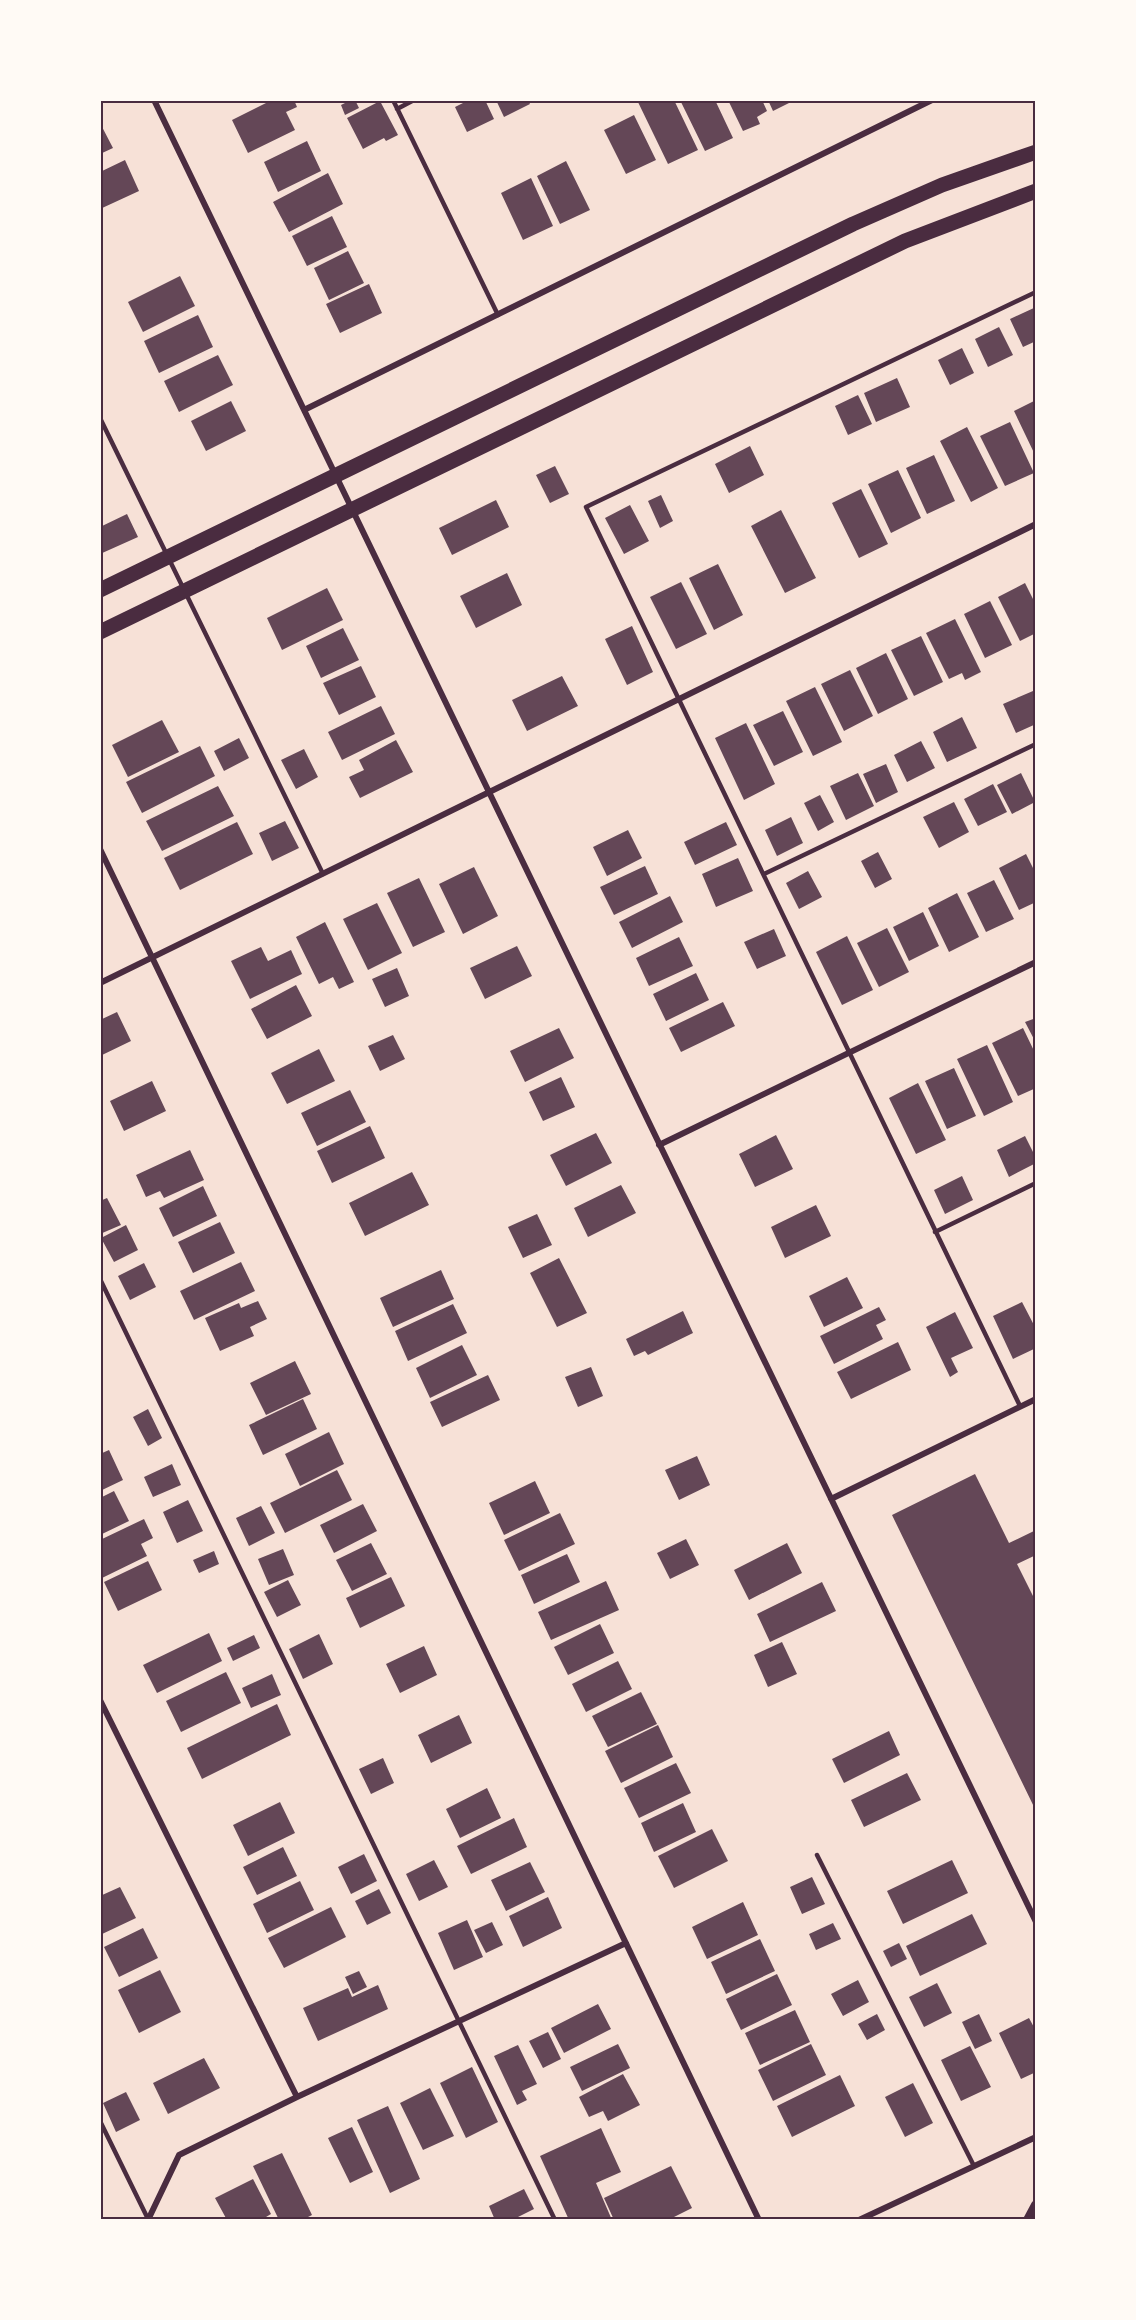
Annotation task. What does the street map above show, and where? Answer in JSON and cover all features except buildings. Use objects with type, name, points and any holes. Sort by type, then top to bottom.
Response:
[{"type":"main road","points":[[100,590],[853,224],[942,185],[1035,153]]},
{"type":"main road","points":[[100,632],[905,241],[1035,191]]},
{"type":"street","points":[[154,100],[1035,1922]]},
{"type":"street","points":[[304,410],[932,100]]},
{"type":"street","points":[[100,983],[1035,524]]},
{"type":"street","points":[[100,849],[759,2220]]},
{"type":"street","points":[[659,1145],[1035,962]]},
{"type":"street","points":[[831,1499],[1035,1399]]},
{"type":"street","points":[[100,1700],[297,2097]]},
{"type":"street","points":[[148,2219],[179,2156],[297,2097],[626,1943]]},
{"type":"street","points":[[859,2220],[973,2164],[1035,2137]]},
{"type":"street","points":[[1028,2220],[1035,2205]]},
{"type":"lane","points":[[393,100],[498,315]]},
{"type":"lane","points":[[397,109],[414,100]]},
{"type":"lane","points":[[1020,1406],[586,507],[1035,292]]},
{"type":"lane","points":[[100,418],[323,874]]},
{"type":"lane","points":[[764,874],[1035,744]]},
{"type":"lane","points":[[935,1232],[1035,1183]]},
{"type":"lane","points":[[100,1279],[555,2220]]},
{"type":"lane","points":[[817,1855],[973,2164]]},
{"type":"lane","points":[[100,2121],[148,2219]]}]
